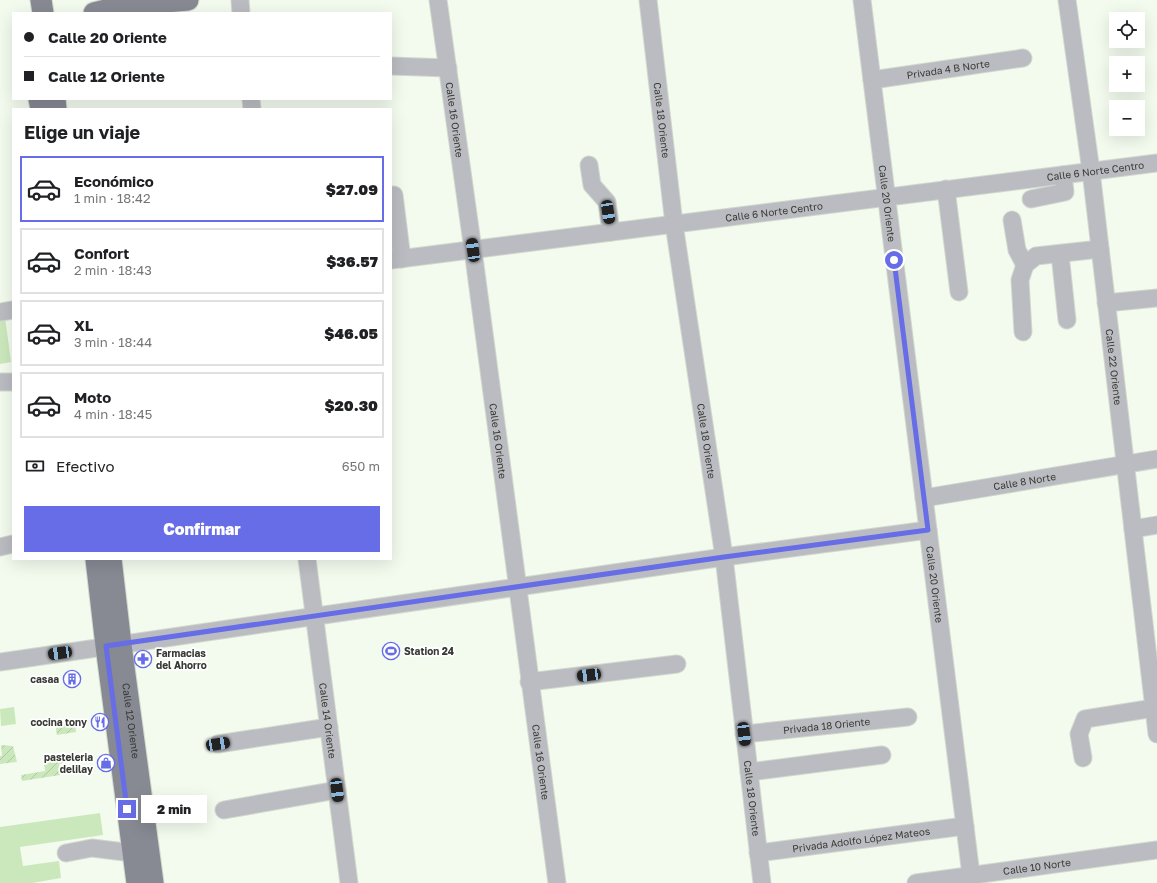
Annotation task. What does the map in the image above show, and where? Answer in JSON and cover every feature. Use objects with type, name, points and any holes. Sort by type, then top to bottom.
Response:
[{"type":"main road","points":[[27,0],[29,12]]},
{"type":"main road","points":[[41,0],[43,12]]},
{"type":"main road","points":[[98,12],[121,6],[188,0]]},
{"type":"main road","name":"Calle 12 Oriente","points":[[96,560],[113,646],[153,883]]},
{"type":"main road","name":"Calle 12 Oriente","points":[[111,560],[113,646],[137,883]]},
{"type":"street","points":[[240,0],[241,12]]},
{"type":"street","name":"Calle 16 Oriente","points":[[438,0],[473,250],[518,587],[529,682],[557,883]]},
{"type":"street","name":"Calle 18 Oriente","points":[[648,0],[674,224],[724,557],[762,883]]},
{"type":"street","name":"Calle 20 Oriente","points":[[862,0],[971,879]]},
{"type":"street","name":"Calle 22 Oriente","points":[[1068,0],[1091,171],[1133,529],[1151,627],[1154,708],[1157,734]]},
{"type":"street","name":"Privada 4 B Norte","points":[[872,80],[1023,58]]},
{"type":"street","points":[[392,66],[448,68]]},
{"type":"street","name":"Calle 6 Norte Centro","points":[[397,259],[1157,163]]},
{"type":"street","points":[[589,165],[592,185],[607,202],[611,232]]},
{"type":"street","points":[[1031,199],[1069,192],[1063,175]]},
{"type":"street","points":[[946,190],[959,292]]},
{"type":"street","points":[[394,195],[397,259]]},
{"type":"street","points":[[1012,220],[1016,250],[1025,265]]},
{"type":"street","points":[[1023,332],[1020,280],[1025,265],[1036,256],[1100,250]]},
{"type":"street","points":[[1060,254],[1067,320]]},
{"type":"street","points":[[1106,303],[1157,298]]},
{"type":"street","points":[[0,312],[12,310]]},
{"type":"street","points":[[0,382],[12,382]]},
{"type":"street","name":"Calle 8 Norte","points":[[924,498],[1125,466],[1157,459]]},
{"type":"street","points":[[1133,529],[1157,526]]},
{"type":"street","points":[[0,662],[724,557],[928,530]]},
{"type":"street","points":[[0,547],[12,544]]},
{"type":"street","name":"Calle 14 Oriente","points":[[307,560],[349,883]]},
{"type":"street","points":[[529,682],[677,664]]},
{"type":"street","points":[[1083,758],[1079,734],[1085,719],[1154,708]]},
{"type":"street","name":"Privada 18 Oriente","points":[[744,734],[908,717]]},
{"type":"street","points":[[218,744],[329,727]]},
{"type":"street","points":[[749,772],[882,755]]},
{"type":"street","points":[[224,810],[337,790]]},
{"type":"street","name":"Privada Adolfo López Mateos","points":[[758,852],[965,826]]},
{"type":"street","points":[[66,853],[92,848],[133,853]]},
{"type":"street","name":"Calle 10 Norte","points":[[916,883],[971,879],[1157,850]]},
{"type":"green space","points":[[5,317],[11,362],[0,364],[0,318]]},
{"type":"green space","points":[[14,707],[16,724],[1,726],[0,709]]},
{"type":"green space","points":[[75,722],[76,732],[57,735],[55,724]]},
{"type":"green space","points":[[1,745],[13,746],[17,762],[0,764],[0,756],[2,756]]},
{"type":"green space","points":[[63,759],[63,763],[59,764],[60,775],[22,781],[21,775],[45,771],[44,761]]},
{"type":"green space","points":[[100,813],[103,835],[20,847],[23,866],[59,861],[61,878],[32,883],[0,883],[0,827]]},
{"type":"place","name":"Station 24","points":[[391,651]]},
{"type":"place","name":"Farmacias del Ahorro","points":[[143,659]]},
{"type":"place","name":"casaa","points":[[72,679]]},
{"type":"place","name":"cocina tony","points":[[100,722]]},
{"type":"place","name":"pasteleria delilay","points":[[106,763]]},
{"type":"route","points":[[127,809],[106,646],[724,557],[928,530],[894,260]]}]
